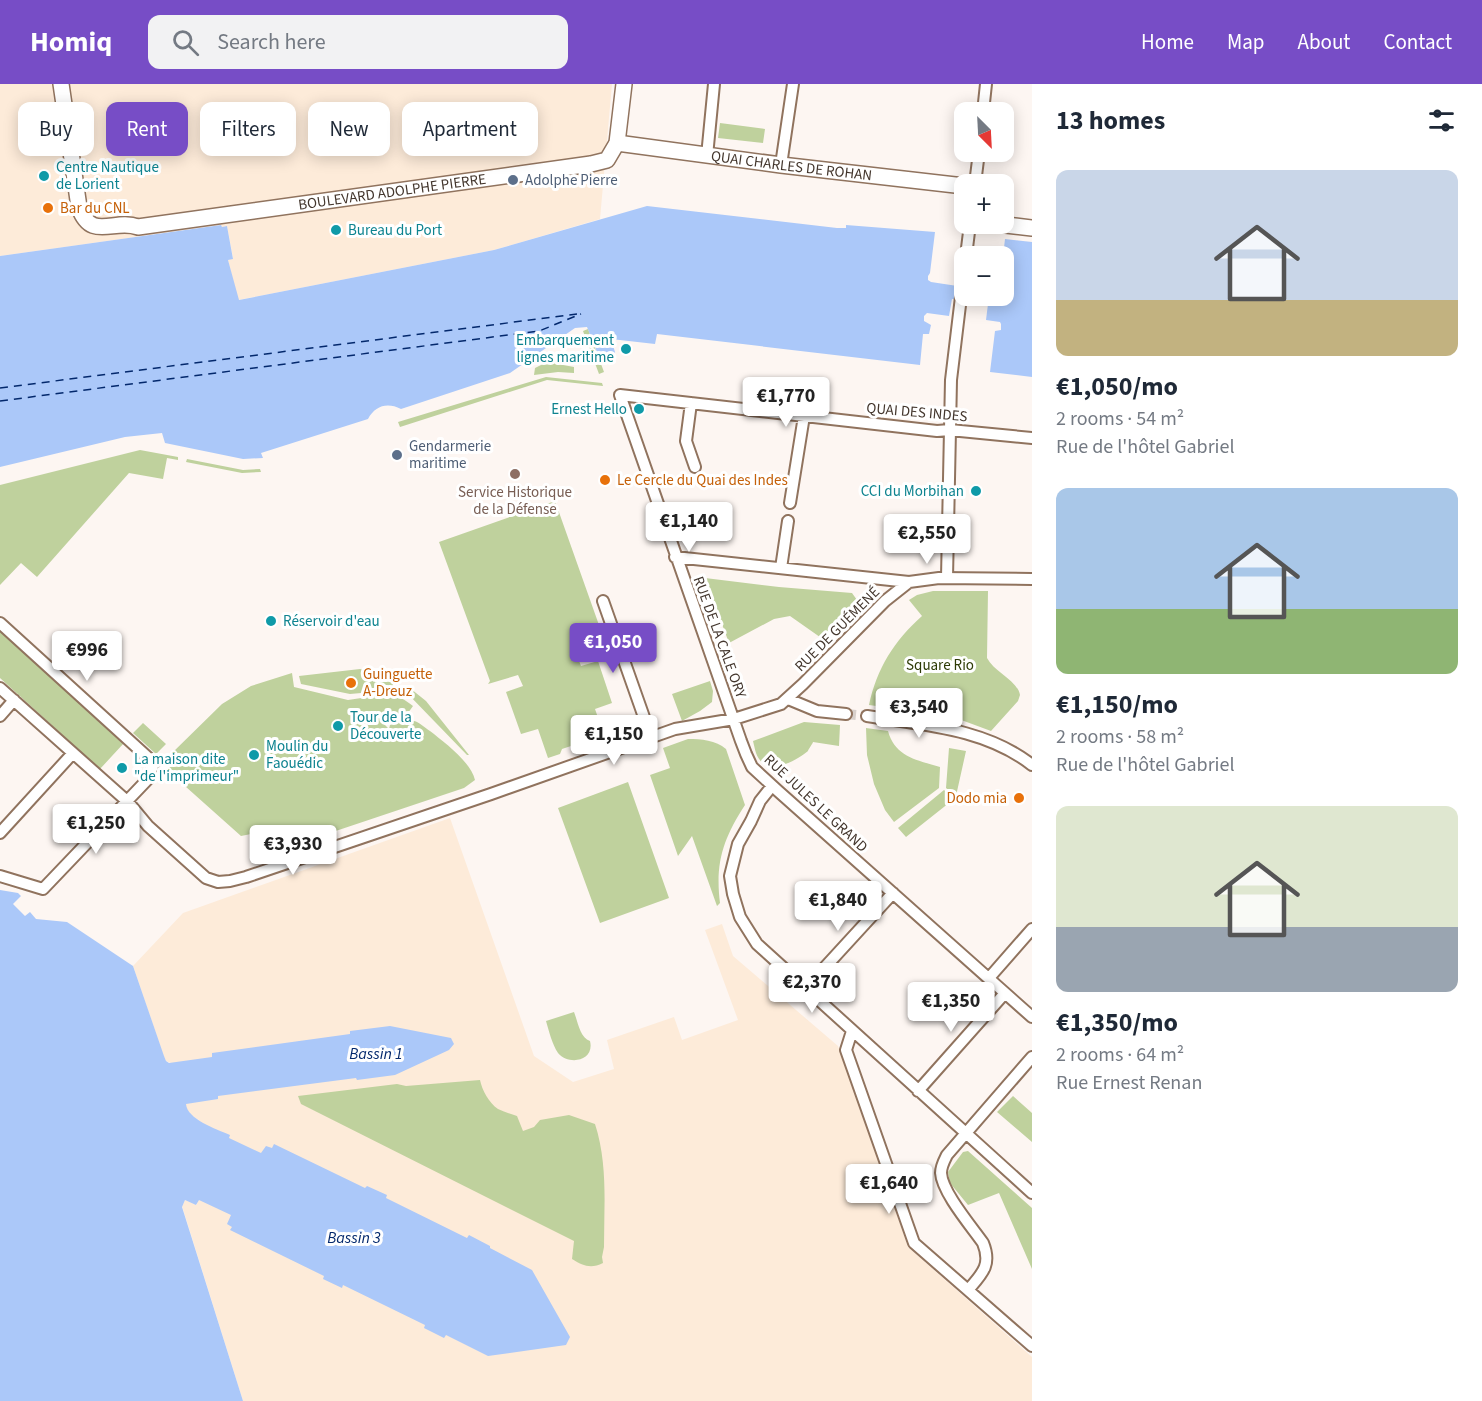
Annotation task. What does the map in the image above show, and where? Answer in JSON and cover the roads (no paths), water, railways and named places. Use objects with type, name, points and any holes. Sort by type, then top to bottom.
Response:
[{"type":"street","name":"BOULEVARD ADOLPHE PIERRE","points":[[61,84],[79,207],[83,218],[99,228],[131,224],[138,227],[591,164],[607,160],[617,143]]},
{"type":"street","points":[[617,143],[624,84]]},
{"type":"street","points":[[707,156],[714,84]]},
{"type":"street","points":[[781,165],[793,84]]},
{"type":"street","points":[[984,102],[986,84]]},
{"type":"street","name":"QUAI CHARLES DE ROHAN","points":[[617,143],[707,156],[954,185]]},
{"type":"street","points":[[1014,226],[1032,228]]},
{"type":"street","points":[[947,578],[951,380],[960,306]]},
{"type":"street","name":"QUAI DES INDES","points":[[620,395],[937,431],[950,430],[1032,438]]},
{"type":"street","name":"RUE DE LA CALE ORY","points":[[620,395],[675,557],[734,719]]},
{"type":"street","points":[[691,403],[686,441],[694,467]]},
{"type":"street","points":[[790,504],[804,416]]},
{"type":"street","points":[[781,568],[788,521]]},
{"type":"street","points":[[675,557],[909,582],[947,578],[1032,579]]},
{"type":"street","name":"RUE DE GUÉMENÉ","points":[[788,699],[885,601],[909,582]]},
{"type":"street","points":[[603,600],[651,737]]},
{"type":"street","points":[[0,623],[154,763],[149,778],[128,802],[43,889],[0,876]]},
{"type":"street","points":[[0,687],[128,802],[148,826],[206,878],[218,882],[246,877],[675,729],[734,719],[782,704],[788,699],[817,711],[846,714]]},
{"type":"street","points":[[0,716],[14,700]]},
{"type":"street","points":[[867,716],[977,736],[1032,765]]},
{"type":"street","name":"RUE JULES LE GRAND","points":[[734,719],[752,767],[1032,1017]]},
{"type":"street","points":[[0,833],[73,753]]},
{"type":"street","points":[[772,786],[760,801],[738,844],[730,876],[741,917],[756,944],[1032,1193]]},
{"type":"street","points":[[805,989],[892,893]]},
{"type":"street","points":[[989,978],[1032,929]]},
{"type":"street","points":[[918,1091],[1005,993]]},
{"type":"street","points":[[852,1031],[846,1050],[914,1243],[1032,1346]]},
{"type":"street","points":[[968,1290],[984,1272],[985,1249],[946,1190],[941,1173],[942,1164],[947,1155],[1032,1056]]},
{"type":"water","points":[[647,206],[837,228],[846,228],[846,225],[935,232],[928,280],[954,285],[954,299],[952,299],[949,316],[927,313],[924,316],[924,321],[931,325],[929,334],[923,334],[920,365],[657,334],[655,344],[611,339],[615,352],[614,357],[599,357],[587,327],[575,328],[510,373],[401,409],[382,406],[368,419],[261,453],[263,458],[243,459],[165,443],[162,433],[125,437],[0,467],[0,256],[227,226],[233,259],[228,260],[239,300],[494,250]]},
{"type":"water","points":[[1005,239],[1032,242],[1032,377],[990,372],[995,331],[1001,330],[1001,324],[986,320],[988,306],[1014,306],[1014,246],[1004,246]]},
{"type":"water","points":[[0,890],[18,893],[21,896],[13,904],[25,916],[30,912],[36,919],[67,922],[133,966],[164,1056],[169,1063],[212,1057],[212,1053],[350,1034],[350,1031],[390,1026],[451,1038],[454,1044],[449,1050],[395,1075],[218,1096],[218,1099],[186,1104],[191,1114],[197,1119],[230,1135],[229,1138],[261,1153],[266,1146],[272,1148],[274,1144],[365,1188],[367,1186],[387,1195],[386,1198],[467,1238],[469,1235],[532,1270],[570,1337],[566,1345],[488,1356],[446,1335],[444,1338],[424,1328],[425,1325],[343,1285],[342,1288],[323,1279],[324,1276],[230,1230],[232,1227],[227,1224],[231,1215],[199,1200],[196,1205],[185,1200],[182,1207],[243,1401],[0,1401]]},
{"type":"tunnel","points":[[846,714],[867,716]]},
{"type":"place","name":"Centre Nautique de Lorient","points":[[44,176]]},
{"type":"place","name":"Adolphe Pierre","points":[[513,180]]},
{"type":"place","name":"Bar du CNL","points":[[48,208]]},
{"type":"place","name":"Bureau du Port","points":[[336,230]]},
{"type":"place","name":"Embarquement lignes maritime","points":[[626,349]]},
{"type":"place","name":"Ernest Hello","points":[[639,409]]},
{"type":"place","name":"Gendarmerie maritime","points":[[397,455]]},
{"type":"place","name":"Service Historique de la Défense","points":[[515,474]]},
{"type":"place","name":"Le Cercle du Quai des Indes","points":[[605,480]]},
{"type":"place","name":"CCI du Morbihan","points":[[976,491]]},
{"type":"place","name":"Réservoir d'eau","points":[[271,621]]},
{"type":"place","name":"Guinguette A-Dreuz","points":[[351,683]]},
{"type":"place","name":"Tour de la Découverte","points":[[338,726]]},
{"type":"place","name":"Moulin du Faouédic","points":[[254,755]]},
{"type":"place","name":"La maison dite \"de l'imprimeur\"","points":[[122,768]]},
{"type":"place","name":"Dodo mia","points":[[1019,798]]},
{"type":"park label","name":"Square Rio","points":[[940,665]]},
{"type":"water label","name":"Bassin 1","points":[[376,1053]]},
{"type":"water label","name":"Bassin 3","points":[[354,1237]]}]
